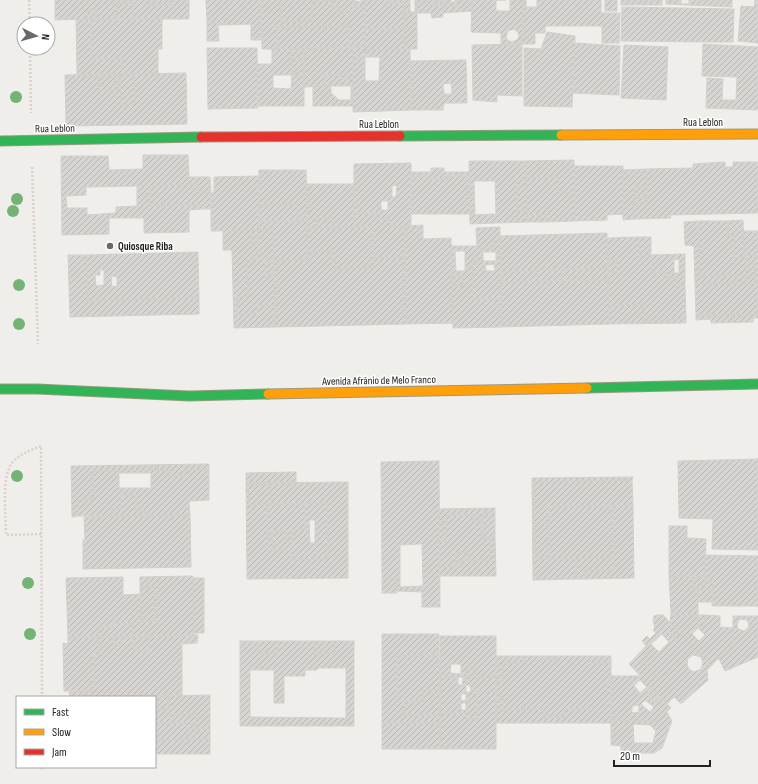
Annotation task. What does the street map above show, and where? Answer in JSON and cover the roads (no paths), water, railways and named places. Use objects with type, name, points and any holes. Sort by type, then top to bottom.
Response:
[{"type":"street","name":"Rua Leblon","points":[[0,141],[206,136],[758,134]]},
{"type":"street","name":"Avenida Afrânio de Melo Franco","points":[[0,389],[37,389],[189,396],[758,384]]},
{"type":"place","name":"Quiosque Riba","points":[[110,246]]}]
